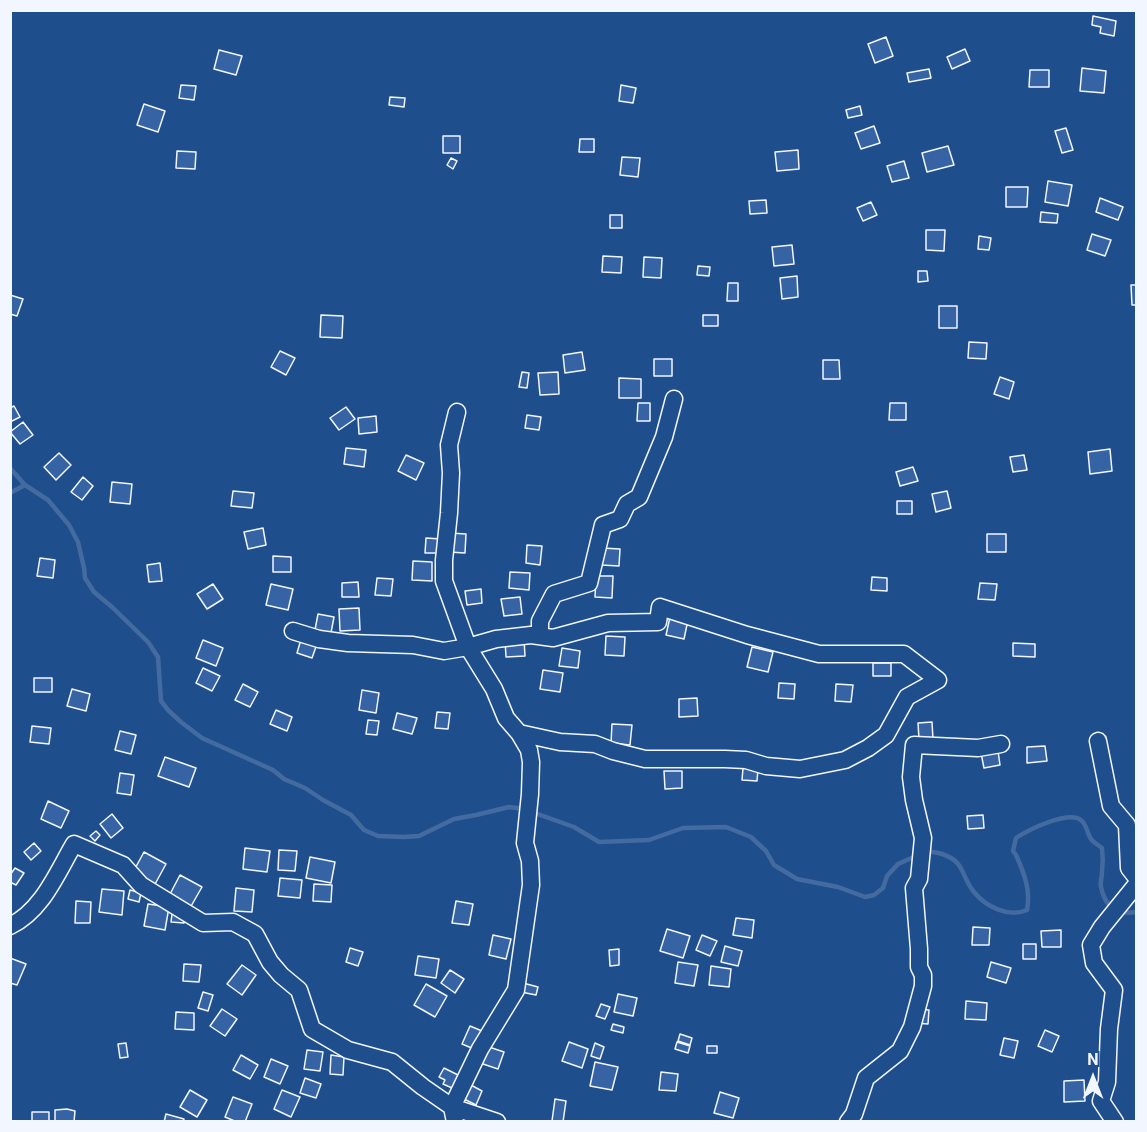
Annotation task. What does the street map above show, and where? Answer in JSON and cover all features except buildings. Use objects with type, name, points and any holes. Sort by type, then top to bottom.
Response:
[{"type":"street","points":[[540,636],[540,621],[554,594],[589,583],[603,525],[620,519],[627,504],[639,497],[664,437],[674,399]]},
{"type":"street","points":[[453,1114],[480,1049],[516,990],[531,885],[530,861],[525,843],[530,794],[529,750],[506,718],[494,689],[468,647],[444,581],[449,513],[449,445],[457,412]]},
{"type":"street","points":[[293,631],[319,639],[348,643],[413,645],[444,651],[496,639],[531,636],[553,638],[608,623],[658,622],[660,607],[747,635],[819,654],[904,654],[938,680],[908,696],[886,735],[868,748],[845,760],[800,769],[766,766],[746,760],[645,759],[595,744],[560,742],[519,734]]},
{"type":"street","points":[[886,735],[914,745],[978,748],[1001,744]]},
{"type":"street","points":[[1098,741],[1111,806],[1127,825],[1129,868],[1137,877]]},
{"type":"street","points":[[848,1122],[854,1114],[866,1078],[900,1051],[912,1027],[923,986],[923,975],[919,967],[914,888],[919,879],[923,838],[911,777],[914,745]]},
{"type":"street","points":[[10,926],[22,920],[42,898],[74,844],[123,865],[141,885],[203,922],[233,922],[255,934],[270,962],[299,990],[312,1029],[348,1050],[392,1062],[453,1114],[497,1122]]},
{"type":"street","points":[[1115,1122],[1101,1101],[1107,1082],[1109,1029],[1114,990],[1094,963],[1091,945],[1102,927],[1137,885]]},
{"type":"waterway","points":[[10,468],[25,485]]},
{"type":"waterway","points":[[10,493],[25,485],[48,500],[69,525],[78,542],[85,578],[94,592],[148,642],[158,657],[161,701],[181,722],[202,738],[273,770],[284,779],[305,788],[351,815],[364,830],[378,836],[419,836],[454,819],[509,807],[525,809]]},
{"type":"waterway","points":[[532,812],[574,827],[599,842],[649,840],[683,828],[726,827],[751,837],[766,851],[774,865],[797,879],[838,887],[865,897],[874,895],[883,888],[887,876],[898,864],[916,856]]},
{"type":"waterway","points":[[924,853],[931,852],[950,857],[959,865],[974,892],[985,902],[998,910],[1020,912],[1027,910],[1028,896],[1024,875],[1013,851],[1016,838],[1049,822],[1068,817],[1076,818],[1084,823],[1092,840],[1102,848],[1101,885],[1105,900],[1118,911],[1136,912]]}]
